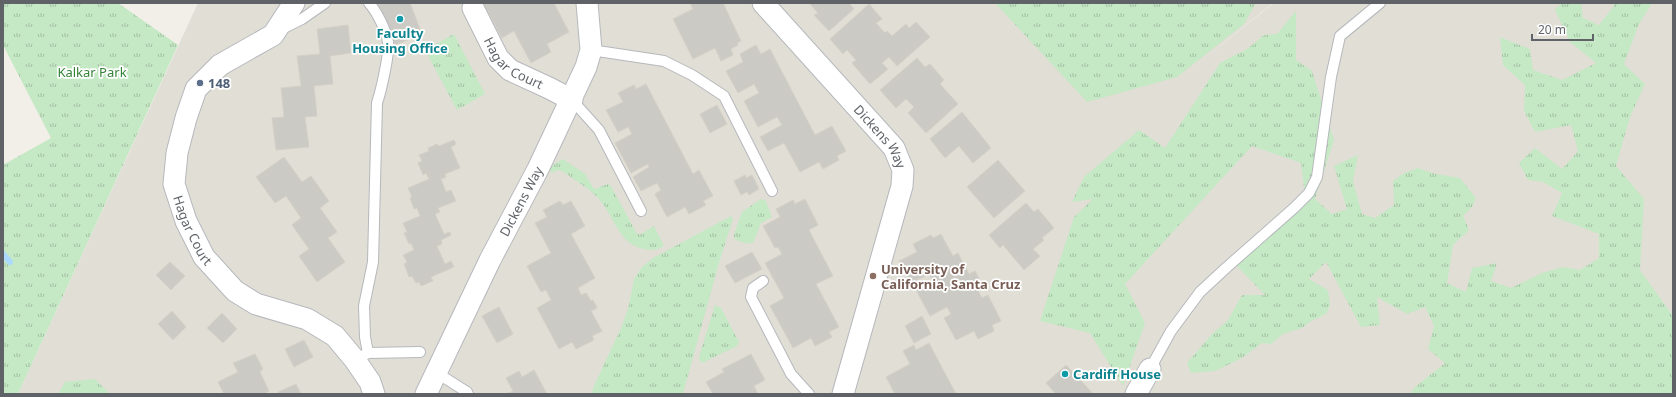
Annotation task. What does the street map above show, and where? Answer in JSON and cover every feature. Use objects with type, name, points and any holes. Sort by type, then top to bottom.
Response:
[{"type":"street","name":"Hagar Court","points":[[294,3],[272,35],[220,65],[196,89],[186,118],[177,153],[174,184],[186,221],[204,257],[235,291],[256,304],[307,319],[335,336],[362,356],[374,394]]},
{"type":"street","name":"Dickens Way","points":[[426,394],[490,260],[538,169],[572,100],[586,67],[591,50],[587,3]]},
{"type":"street","name":"Dickens Way","points":[[763,3],[894,148],[903,170],[902,186],[843,394]]},
{"type":"street","name":"Hagar Court","points":[[473,8],[498,58],[510,70],[572,100]]},
{"type":"street","points":[[1136,394],[1150,369]]},
{"type":"lane","points":[[272,35],[325,3]]},
{"type":"lane","points":[[369,3],[375,10],[389,42],[382,87],[377,103],[373,262],[364,306],[365,337],[362,356],[420,352]]},
{"type":"lane","points":[[1150,369],[1171,331],[1200,292],[1309,193],[1316,176],[1331,77],[1340,36],[1380,3]]},
{"type":"lane","points":[[591,50],[664,61],[692,75],[724,96],[772,191]]},
{"type":"lane","points":[[572,100],[599,130],[641,211]]},
{"type":"lane","points":[[763,281],[753,288],[751,297],[791,374],[809,394]]},
{"type":"lane","points":[[437,373],[468,394]]},
{"type":"shaded area","name":"University of California, Santa Cruz","points":[[198,3],[1273,3],[1180,78],[1274,3],[1673,3],[1673,394],[18,394]]},
{"type":"green space","name":"Kalkar Park","points":[[3,3],[118,3],[178,45],[18,394],[3,394],[3,165],[51,138],[3,45]]},
{"type":"green space","points":[[995,3],[1256,3],[1244,24],[1177,77],[1087,102]]},
{"type":"green space","points":[[1562,3],[1581,3],[1583,18],[1599,25],[1614,6],[1613,3],[1652,3],[1639,24],[1624,64],[1645,84],[1630,117],[1616,166],[1644,199],[1640,270],[1673,316],[1673,394],[1410,394],[1415,387],[1445,363],[1428,349],[1434,326],[1425,307],[1407,314],[1377,297],[1380,325],[1361,327],[1326,262],[1309,279],[1328,290],[1330,305],[1326,314],[1311,321],[1302,328],[1283,334],[1271,344],[1262,343],[1242,358],[1215,371],[1191,373],[1187,363],[1212,334],[1228,320],[1242,295],[1265,295],[1236,265],[1285,220],[1306,204],[1301,163],[1252,146],[1125,284],[1145,323],[1123,386],[1090,333],[1040,321],[1074,217],[1093,199],[1072,202],[1084,177],[1139,130],[1165,148],[1220,63],[1247,49],[1264,35],[1277,34],[1296,11],[1296,60],[1312,71],[1334,140],[1315,199],[1332,214],[1347,209],[1334,166],[1358,155],[1353,181],[1362,214],[1375,218],[1394,205],[1393,181],[1404,173],[1418,168],[1436,174],[1460,178],[1476,198],[1472,207],[1463,216],[1469,230],[1453,245],[1447,283],[1466,292],[1472,268],[1497,263],[1491,281],[1511,288],[1542,273],[1563,267],[1580,270],[1599,258],[1599,234],[1552,216],[1562,193],[1543,182],[1528,180],[1519,163],[1535,148],[1562,169],[1578,151],[1571,125],[1535,132],[1524,111],[1525,85],[1503,65],[1500,37],[1530,49],[1533,70],[1562,80],[1596,63],[1570,42],[1555,10]]},
{"type":"green space","points":[[454,34],[485,94],[457,110],[425,50]]},
{"type":"green space","points":[[563,159],[585,174],[594,189],[608,184],[611,186],[637,234],[641,234],[654,226],[664,246],[654,250],[647,250],[635,246],[628,241],[622,235],[596,196],[564,172],[558,170],[552,173],[550,171],[550,167]]},
{"type":"green space","points":[[761,199],[766,201],[772,217],[761,223],[753,243],[743,242],[734,238],[742,212]]},
{"type":"green space","points":[[731,216],[733,219],[718,266],[683,394],[592,394],[593,388],[621,328],[628,309],[634,279],[642,267],[653,258]]},
{"type":"green space","points":[[715,305],[721,308],[739,342],[737,346],[702,363],[699,357]]},
{"type":"green space","points":[[95,379],[110,394],[58,394],[65,382]]},
{"type":"building","name":"Faculty Housing Office","points":[[378,3],[410,3],[422,34],[395,45]]},
{"type":"building","points":[[483,3],[554,3],[569,32],[547,44],[551,52],[531,63],[514,31],[502,38]]},
{"type":"building","points":[[690,3],[723,3],[741,41],[737,43],[738,45],[731,49],[733,55],[721,61],[715,48],[693,59],[673,19],[693,9]]},
{"type":"building","points":[[809,3],[849,3],[854,9],[829,31],[814,15],[818,13]]},
{"type":"building","points":[[869,4],[882,19],[876,23],[885,33],[887,31],[892,36],[906,24],[909,28],[916,22],[930,37],[897,66],[889,57],[882,63],[888,69],[870,84],[852,63],[856,60],[847,50],[843,54],[830,39]]},
{"type":"building","points":[[348,25],[351,53],[330,56],[333,84],[314,86],[317,116],[305,117],[309,147],[276,150],[272,118],[284,117],[281,88],[301,86],[297,56],[320,54],[317,29]]},
{"type":"building","points":[[756,45],[761,54],[770,49],[815,135],[832,126],[846,151],[837,156],[839,160],[823,169],[819,162],[800,172],[784,143],[768,151],[760,137],[782,125],[777,117],[758,127],[744,101],[759,93],[754,84],[738,93],[726,71],[743,62],[740,54]]},
{"type":"building","points":[[917,58],[925,67],[930,64],[944,80],[940,84],[958,104],[926,133],[908,113],[914,107],[906,99],[896,108],[880,90]]},
{"type":"building","points":[[646,84],[693,174],[699,170],[713,196],[703,201],[706,205],[689,214],[685,207],[667,217],[655,194],[661,190],[657,183],[641,191],[633,177],[649,167],[648,164],[631,173],[615,143],[632,134],[628,127],[618,132],[606,110],[623,102],[618,93],[634,85],[636,89]]},
{"type":"building","points":[[717,105],[727,124],[710,133],[700,114]]},
{"type":"building","points":[[962,112],[991,148],[973,163],[959,146],[945,158],[930,139]]},
{"type":"building","points":[[454,140],[456,144],[451,147],[460,168],[445,174],[446,177],[441,179],[446,192],[451,190],[456,201],[438,208],[440,212],[435,214],[444,234],[450,232],[451,235],[441,240],[442,244],[437,246],[445,264],[451,261],[454,267],[431,277],[433,281],[421,286],[419,282],[416,283],[412,276],[409,277],[404,264],[407,262],[403,255],[414,250],[411,243],[409,244],[404,233],[407,232],[403,223],[420,216],[417,208],[414,209],[410,198],[412,197],[408,188],[429,179],[426,173],[423,175],[418,163],[422,161],[419,155],[429,151],[428,148],[437,144],[439,146]]},
{"type":"building","points":[[284,157],[302,182],[311,176],[329,201],[320,208],[337,232],[328,238],[345,262],[317,282],[299,256],[309,249],[292,225],[301,218],[286,196],[275,203],[256,177]]},
{"type":"building","points":[[998,160],[1025,191],[994,218],[967,187]]},
{"type":"building","points":[[745,175],[746,178],[752,175],[759,189],[749,195],[747,192],[741,195],[734,181]]},
{"type":"building","points":[[805,199],[818,225],[809,230],[833,276],[816,284],[839,327],[829,332],[832,337],[815,346],[811,338],[793,348],[770,306],[784,298],[765,263],[782,254],[778,247],[775,248],[763,226],[780,217],[776,209],[793,200],[795,204]]},
{"type":"building","points":[[560,201],[563,205],[571,201],[585,226],[571,234],[595,278],[578,288],[581,295],[586,293],[591,301],[593,300],[597,308],[591,311],[602,331],[592,336],[594,340],[576,349],[572,342],[559,349],[537,308],[551,300],[546,290],[541,292],[527,266],[551,253],[535,223],[547,217],[543,210]]},
{"type":"building","points":[[1026,203],[1034,212],[1038,209],[1054,228],[1042,238],[1044,240],[1033,249],[1040,256],[1024,270],[1003,245],[1000,248],[989,235]]},
{"type":"building","points":[[941,234],[953,256],[958,253],[969,274],[975,271],[979,278],[973,281],[982,298],[988,295],[1001,321],[992,325],[994,331],[978,339],[974,331],[956,340],[944,318],[951,314],[947,307],[930,316],[916,290],[933,281],[929,274],[911,283],[899,261],[917,252],[913,244],[931,235],[933,238]]},
{"type":"building","points":[[752,252],[762,269],[735,283],[725,266]]},
{"type":"building","points":[[170,262],[185,276],[171,290],[156,275]]},
{"type":"building","points":[[499,307],[513,334],[497,343],[482,316]]},
{"type":"building","points":[[172,311],[186,327],[173,340],[158,324]]},
{"type":"building","points":[[222,313],[237,329],[223,343],[207,328]]},
{"type":"building","points":[[922,316],[931,334],[914,343],[905,326]]},
{"type":"building","points":[[304,340],[313,357],[294,367],[285,349]]},
{"type":"building","points":[[929,343],[956,394],[895,394],[886,377],[910,364],[903,351],[914,345],[916,350]]},
{"type":"building","points":[[255,354],[263,369],[260,372],[269,391],[264,394],[224,394],[218,382],[238,372],[233,363]]},
{"type":"building","points":[[751,354],[765,380],[754,386],[758,394],[713,394],[706,382],[724,372],[722,369]]},
{"type":"building","name":"Cardiff House","points":[[1066,365],[1093,394],[1054,394],[1055,393],[1046,383]]},
{"type":"building","points":[[534,370],[547,394],[506,394],[513,391],[506,378],[519,371],[522,377]]},
{"type":"building","points":[[296,384],[301,394],[279,394],[278,392]]},
{"type":"waterway","points":[[3,254],[10,262]]},
{"type":"place","name":"Faculty Housing Office","points":[[400,19]]},
{"type":"place","name":"148","points":[[200,83]]},
{"type":"place","name":"University of California, Santa Cruz","points":[[873,276]]},
{"type":"place","name":"Cardiff House","points":[[1065,374]]}]
